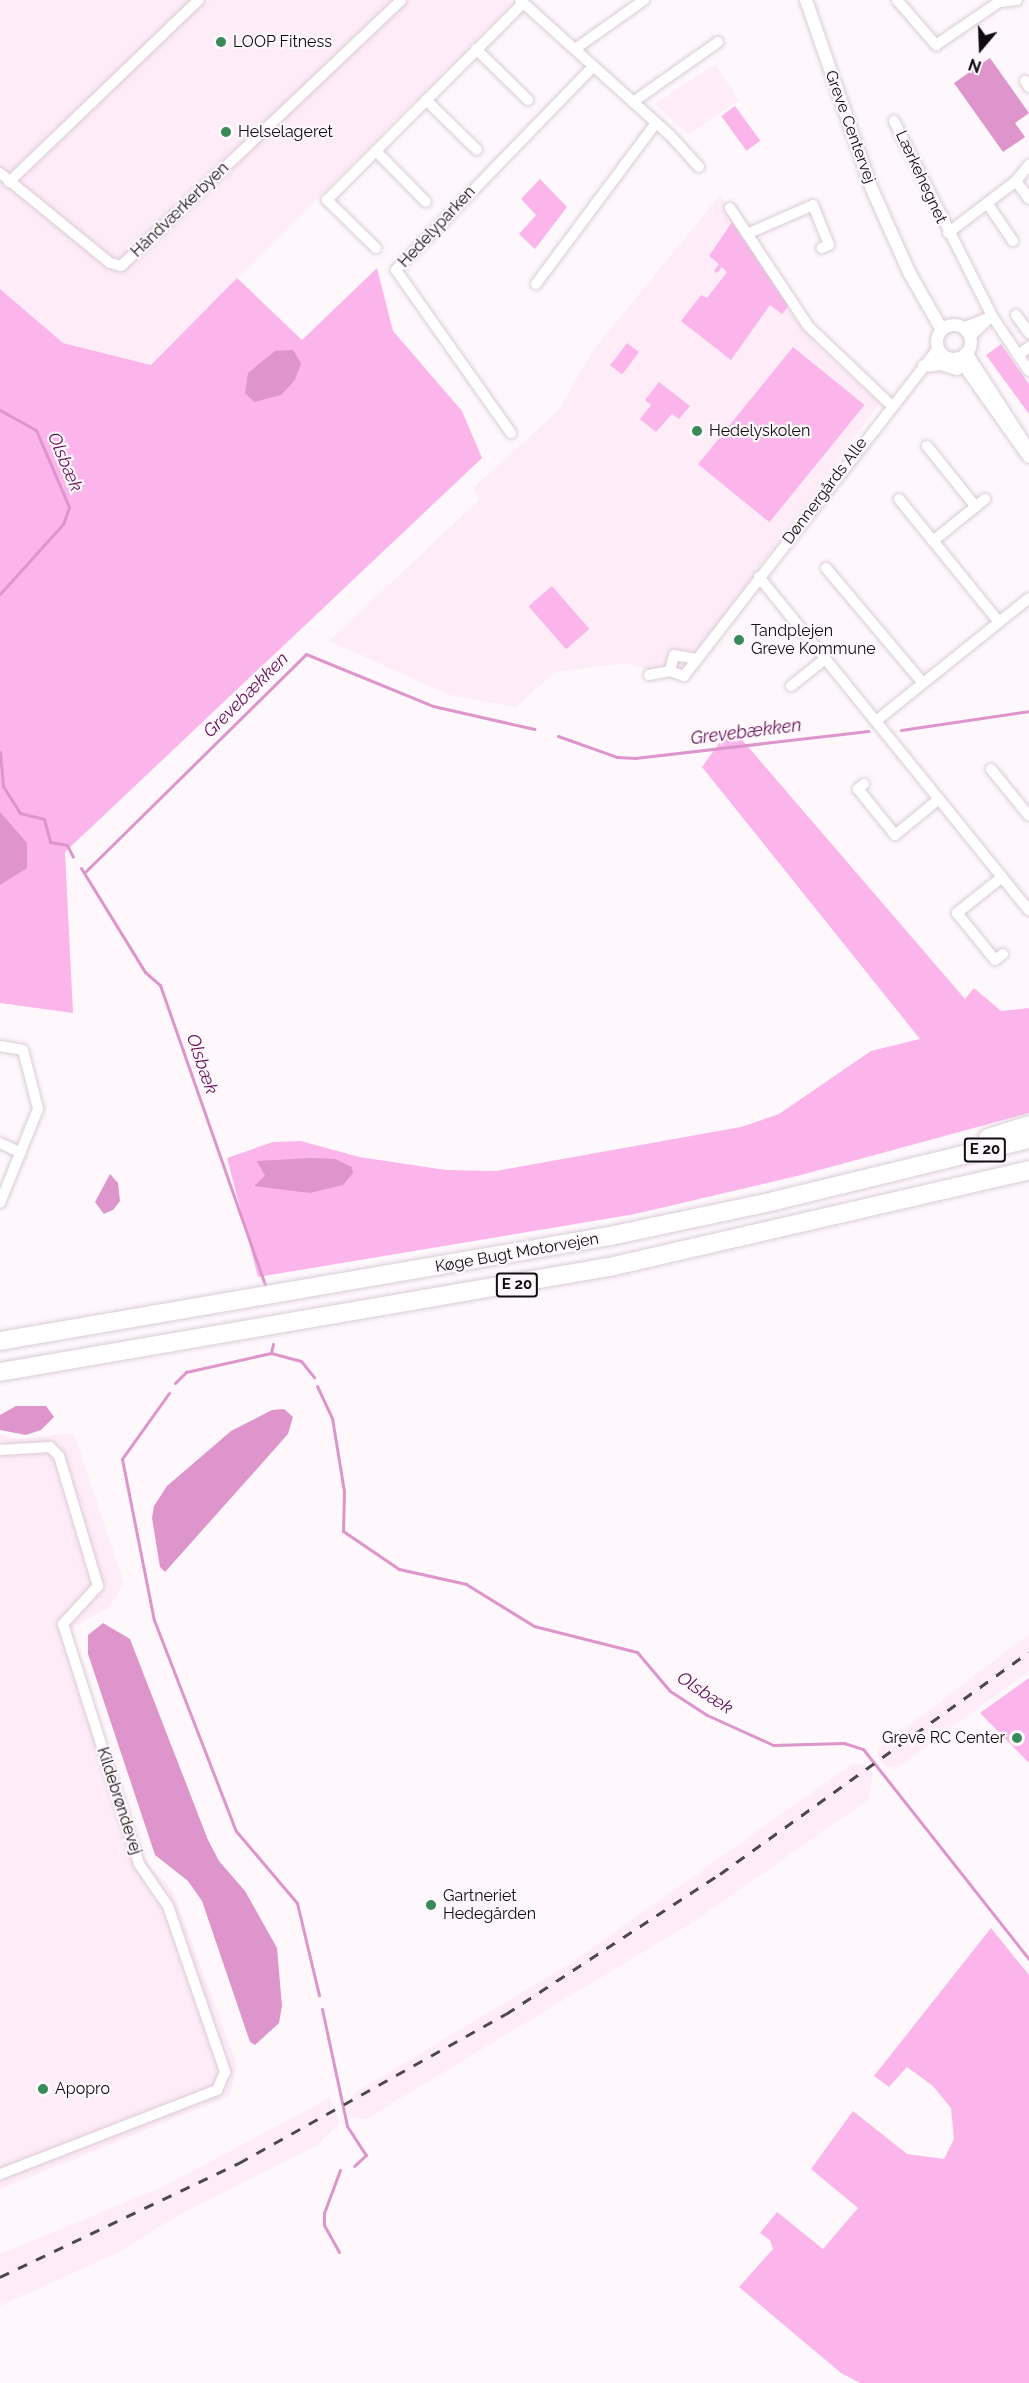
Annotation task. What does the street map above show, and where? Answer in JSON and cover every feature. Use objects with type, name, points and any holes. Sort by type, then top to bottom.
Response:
[{"type":"highway","points":[[940,1161],[992,1136],[1029,1125]]},
{"type":"highway","name":"Køge Bugt Motorvejen","points":[[0,1341],[610,1236],[1029,1139]]},
{"type":"highway","name":"Køge Bugt Motorvejen","points":[[0,1372],[614,1266],[1029,1170]]},
{"type":"street","points":[[9,182],[199,0]]},
{"type":"street","points":[[575,49],[644,0]]},
{"type":"street","name":"Greve Centervej","points":[[806,0],[842,111],[901,251],[945,328]]},
{"type":"street","points":[[897,0],[936,45],[999,2],[1017,0]]},
{"type":"street","points":[[376,248],[327,200],[476,50],[521,1],[656,123],[699,167]]},
{"type":"street","name":"Håndværkerbyen","points":[[0,172],[9,182],[110,263],[121,266],[393,2]]},
{"type":"street","points":[[633,102],[718,42]]},
{"type":"street","points":[[476,50],[528,100]]},
{"type":"street","name":"Hedelyparken","points":[[511,433],[396,270],[593,67]]},
{"type":"street","points":[[426,100],[477,150]]},
{"type":"street","name":"Lærkehegnet","points":[[894,121],[948,233],[992,316],[1029,371]]},
{"type":"street","points":[[536,284],[656,123]]},
{"type":"street","points":[[376,151],[426,202]]},
{"type":"street","name":"Lærkehegnet","points":[[948,233],[1016,181],[1029,165]]},
{"type":"street","points":[[1016,181],[1029,199]]},
{"type":"street","points":[[987,203],[1013,241]]},
{"type":"street","points":[[747,234],[813,205],[829,245],[822,248]]},
{"type":"street","points":[[730,208],[808,326],[890,404]]},
{"type":"street","points":[[1016,315],[1029,333]]},
{"type":"street","points":[[992,316],[967,332],[945,328],[940,351],[962,356],[1029,453]]},
{"type":"street","points":[[967,332],[962,356],[977,386],[1029,457]]},
{"type":"street","points":[[1018,355],[1029,347]]},
{"type":"street","name":"Dønnergårds Alle","points":[[649,675],[670,671],[684,676],[890,404],[940,351]]},
{"type":"street","points":[[924,366],[949,365],[977,386]]},
{"type":"street","points":[[927,446],[976,507]]},
{"type":"street","points":[[933,541],[985,499]]},
{"type":"street","points":[[900,500],[999,622]]},
{"type":"street","points":[[826,567],[923,683]]},
{"type":"street","points":[[759,577],[1029,910]]},
{"type":"street","points":[[876,722],[1029,598]]},
{"type":"street","name":"Dønnergårds Alle","points":[[670,671],[674,655],[696,659]]},
{"type":"street","points":[[791,686],[825,659]]},
{"type":"street","points":[[991,769],[1029,816]]},
{"type":"street","points":[[864,784],[858,789],[895,835],[939,799]]},
{"type":"street","points":[[1002,877],[957,914],[995,960],[1003,954]]},
{"type":"street","points":[[0,1046],[23,1050],[38,1109],[0,1203]]},
{"type":"street","points":[[0,1143],[21,1153]]},
{"type":"street","name":"Kildebrøndevej","points":[[0,1450],[50,1447],[59,1456],[98,1586],[63,1624],[139,1864],[168,1906],[225,2072],[217,2090],[0,2174]]},
{"type":"shaded area","points":[[0,0],[509,0],[512,3],[151,365],[63,343],[0,289]]},
{"type":"shaded area","points":[[990,58],[1029,113],[1015,123],[1025,137],[1003,152],[954,83]]},
{"type":"shaded area","points":[[715,64],[739,100],[688,135],[655,104]]},
{"type":"shaded area","points":[[735,106],[760,141],[747,151],[721,116]]},
{"type":"shaded area","points":[[540,179],[567,207],[535,249],[519,234],[536,215],[521,199]]},
{"type":"shaded area","name":"Hedelyskolen","points":[[720,195],[798,323],[823,352],[880,403],[677,679],[625,663],[555,672],[516,707],[449,695],[329,641],[480,499],[473,488],[559,410],[591,353]]},
{"type":"shaded area","points":[[732,222],[789,306],[782,314],[770,305],[731,360],[681,321],[701,295],[707,298],[727,272],[722,267],[717,273],[714,271],[719,264],[709,256]]},
{"type":"shaded area","points":[[377,268],[393,331],[462,411],[482,458],[65,852],[73,1013],[0,1003],[0,289],[63,343],[151,365],[237,278],[302,340]]},
{"type":"shaded area","points":[[627,343],[639,352],[622,374],[610,365]]},
{"type":"shaded area","points":[[1001,344],[1029,384],[1029,414],[986,355]]},
{"type":"shaded area","points":[[793,347],[864,405],[769,522],[698,464]]},
{"type":"shaded area","points":[[293,350],[301,363],[295,380],[281,395],[254,402],[245,393],[248,373],[275,351]]},
{"type":"shaded area","points":[[659,382],[690,406],[679,419],[672,414],[656,432],[640,419],[651,405],[645,400]]},
{"type":"shaded area","points":[[552,586],[589,629],[566,649],[529,606]]},
{"type":"shaded area","points":[[731,727],[965,999],[974,988],[1001,1011],[1029,1008],[1029,1113],[801,1175],[635,1214],[258,1277],[227,1158],[273,1142],[301,1141],[359,1157],[446,1170],[496,1171],[741,1127],[779,1114],[871,1051],[920,1039],[702,767]]},
{"type":"shaded area","points":[[0,812],[27,843],[27,868],[0,885]]},
{"type":"shaded area","points":[[335,1159],[352,1167],[353,1173],[343,1185],[310,1193],[254,1186],[265,1176],[257,1161]]},
{"type":"shaded area","points":[[110,1174],[118,1183],[120,1201],[113,1210],[104,1214],[95,1202]]},
{"type":"shaded area","points":[[16,1406],[46,1406],[54,1417],[41,1430],[26,1435],[0,1430],[0,1415]]},
{"type":"shaded area","points":[[284,1409],[293,1417],[288,1434],[165,1572],[160,1567],[152,1518],[154,1506],[167,1486],[231,1431],[272,1410]]},
{"type":"shaded area","points":[[74,1433],[124,1583],[109,1608],[76,1625],[71,1633],[145,1861],[172,1890],[237,2064],[230,2096],[0,2189],[0,1434],[16,1439]]},
{"type":"shaded area","points":[[103,1623],[130,1639],[208,1840],[219,1861],[245,1891],[277,1948],[282,2006],[279,2023],[255,2045],[250,2042],[202,1901],[188,1881],[155,1855],[88,1654],[88,1635]]},
{"type":"shaded area","points":[[1029,1634],[1029,1671],[897,1768],[885,1766],[878,1756],[879,1748]]},
{"type":"shaded area","name":"Greve RC Center","points":[[1029,1678],[1029,1763],[980,1713]]},
{"type":"shaded area","points":[[852,1764],[866,1765],[873,1774],[868,1800],[695,1921],[366,2119],[350,2117],[347,2104],[356,2092],[571,1963]]},
{"type":"shaded area","points":[[991,1928],[1029,1975],[1029,2383],[860,2383],[841,2373],[739,2287],[773,2249],[770,2240],[760,2233],[777,2212],[823,2249],[858,2208],[811,2169],[853,2111],[907,2154],[944,2159],[954,2139],[951,2108],[933,2086],[907,2067],[889,2087],[874,2076]]},
{"type":"shaded area","points":[[329,2098],[340,2123],[316,2146],[179,2215],[121,2251],[0,2306],[0,2254],[165,2186]]},
{"type":"waterway","name":"Olsbæk","points":[[0,410],[36,430],[69,507],[63,524],[0,594]]},
{"type":"waterway","name":"Grevebækken","points":[[85,872],[306,654],[433,706],[534,729]]},
{"type":"waterway","name":"Grevebækken","points":[[901,730],[1029,711]]},
{"type":"waterway","name":"Grevebækken","points":[[558,736],[617,757],[635,758],[868,731]]},
{"type":"waterway","name":"Olsbæk","points":[[0,752],[3,786],[20,813],[44,819],[50,842],[67,845],[73,857]]},
{"type":"waterway","name":"Olsbæk","points":[[81,868],[145,972],[160,985],[265,1285]]},
{"type":"waterway","name":"Olsbæk","points":[[273,1344],[271,1353],[301,1361],[314,1377]]},
{"type":"waterway","points":[[175,1383],[186,1372],[271,1353]]},
{"type":"waterway","name":"Olsbæk","points":[[317,1386],[332,1418],[344,1491],[343,1531],[399,1569],[466,1584],[534,1626],[637,1652],[670,1691],[707,1715],[773,1745],[844,1743],[863,1749],[1029,1959]]},
{"type":"waterway","points":[[169,1393],[122,1459],[154,1620],[236,1831],[297,1903],[319,1995]]},
{"type":"waterway","points":[[322,2009],[347,2126],[366,2155],[354,2166]]},
{"type":"waterway","points":[[339,2252],[324,2225],[324,2213],[340,2170]]},
{"type":"railway","points":[[0,2277],[239,2163],[506,2014],[720,1874],[1029,1652]]},
{"type":"place","name":"LOOP Fitness","points":[[221,42]]},
{"type":"place","name":"Helselageret","points":[[226,132]]},
{"type":"place","name":"Hedelyskolen","points":[[697,431]]},
{"type":"place","name":"Tandplejen Greve Kommune","points":[[739,640]]},
{"type":"place","name":"Greve RC Center","points":[[1017,1738]]},
{"type":"place","name":"Gartneriet Hedegården","points":[[431,1905]]},
{"type":"place","name":"Apopro","points":[[43,2089]]}]
